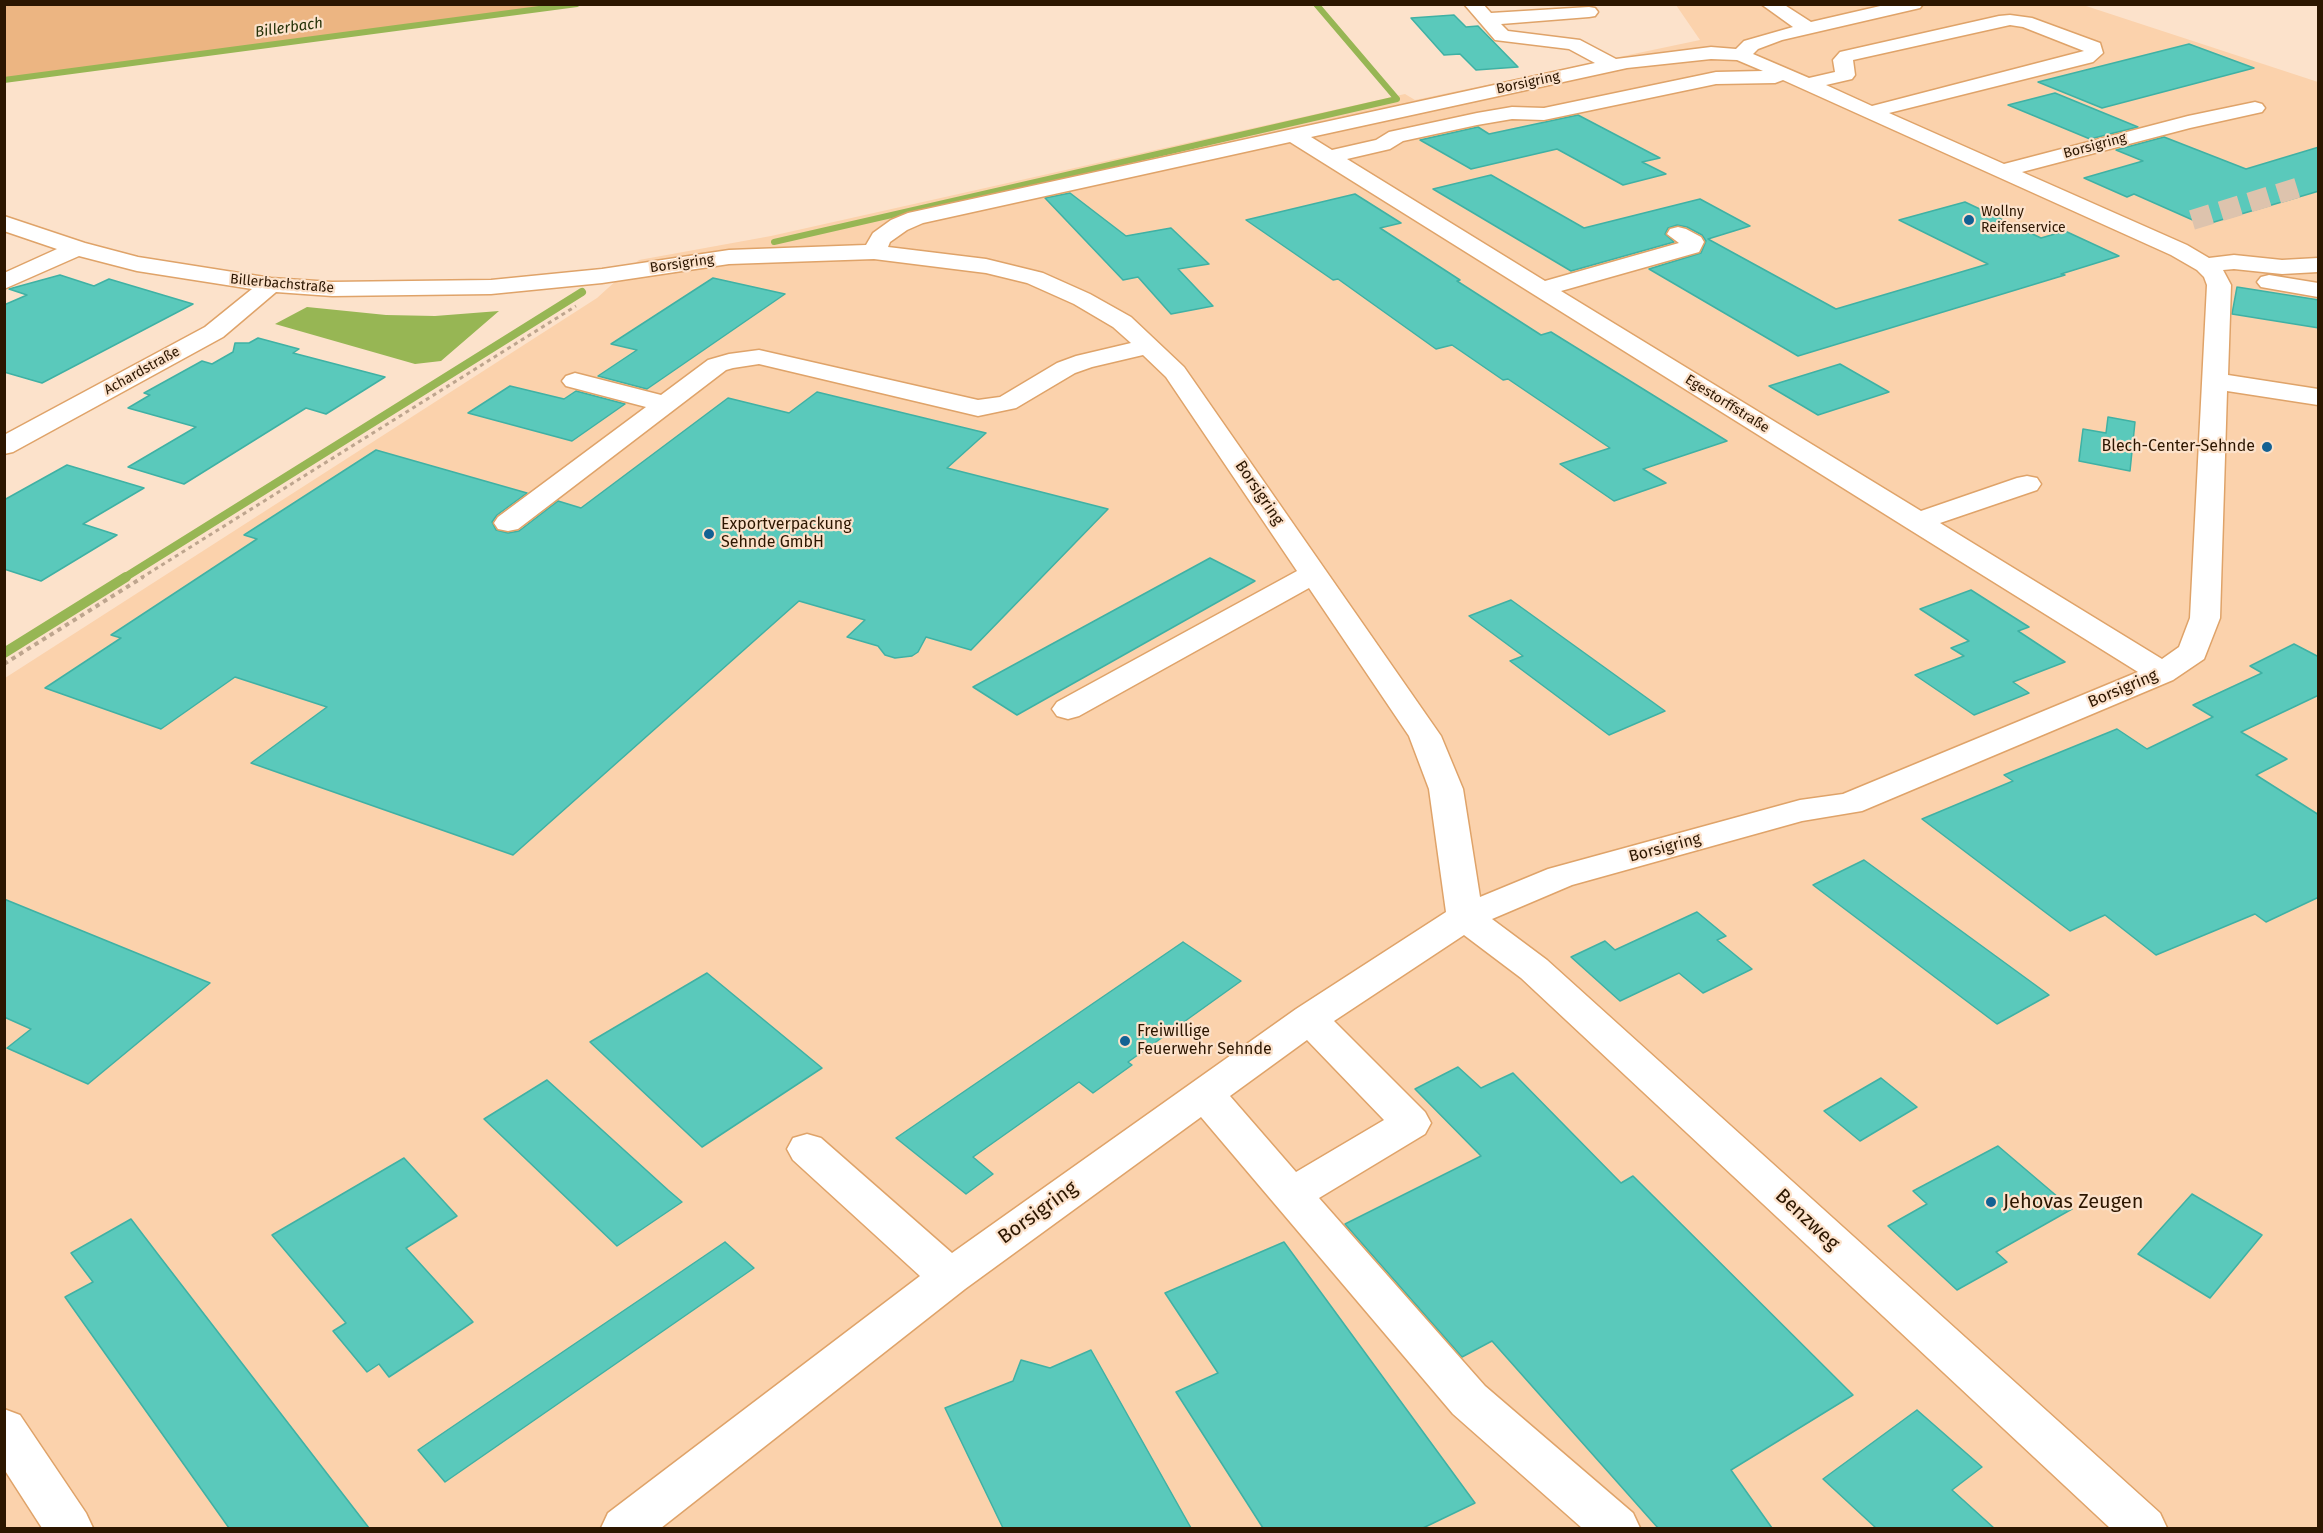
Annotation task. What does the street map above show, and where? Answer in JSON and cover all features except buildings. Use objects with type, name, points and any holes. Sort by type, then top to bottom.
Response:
[{"type":"street","points":[[1473,4],[1503,36],[1573,44],[1613,64]]},
{"type":"street","points":[[1770,4],[1807,28]]},
{"type":"street","points":[[1740,55],[1746,48],[1762,40],[1872,8],[1914,4]]},
{"type":"street","points":[[2002,4],[2034,25]]},
{"type":"street","points":[[1487,19],[1591,8]]},
{"type":"street","points":[[1573,44],[1591,8]]},
{"type":"street","points":[[1331,158],[1383,145],[1396,135],[1512,113],[1544,114],[1716,78],[1796,79],[1845,75],[1842,60],[1847,56],[1999,21],[2034,25],[2093,47],[2094,53],[2086,58],[1870,112]]},
{"type":"street","name":"Borsigring","points":[[625,1528],[950,1277],[1309,1019],[1465,917],[1560,877],[1800,811],[1850,803],[2162,673],[2193,652],[2205,618],[2219,285],[2210,270],[2179,250],[1740,55],[1687,54],[1613,64],[916,218],[899,225],[881,238],[874,252]]},
{"type":"street","name":"Borsigring","points":[[2002,171],[2188,122],[2255,108]]},
{"type":"street","name":"Egestorffstraße","points":[[1293,135],[2162,673]]},
{"type":"street","name":"Billerbachstraße","points":[[4,223],[77,248],[155,267],[271,285],[392,290],[491,287]]},
{"type":"street","points":[[1543,289],[1691,246],[1693,242],[1678,234]]},
{"type":"street","points":[[4,282],[77,248]]},
{"type":"street","name":"Borsigring","points":[[491,287],[602,276],[729,257],[874,252],[975,264],[1035,278],[1082,299],[1122,322],[1175,372],[1425,736],[1446,789],[1465,917]]},
{"type":"street","points":[[2210,270],[2234,262],[2283,267],[2319,265]]},
{"type":"street","points":[[2210,270],[2319,290]]},
{"type":"street","name":"Achardstraße","points":[[4,446],[214,332],[271,285]]},
{"type":"street","points":[[508,523],[717,365],[743,358],[759,357],[963,406],[994,406],[1007,403],[1066,368],[1084,361],[1148,347]]},
{"type":"street","points":[[575,381],[666,404]]},
{"type":"street","points":[[2215,381],[2319,397]]},
{"type":"street","points":[[1917,522],[2027,484]]},
{"type":"street","points":[[1068,709],[1314,573]]},
{"type":"street","name":"Benzweg","points":[[1465,917],[1534,969],[2143,1528]]},
{"type":"street","points":[[1292,1194],[1411,1123],[1309,1019]]},
{"type":"street","points":[[1204,1093],[1469,1400],[1616,1528]]},
{"type":"street","points":[[807,1149],[950,1277]]},
{"type":"street","points":[[4,1429],[69,1528]]},
{"type":"path","points":[[4,664],[592,295],[602,276]]},
{"type":"shaded area","points":[[5,4],[560,4],[560,5],[5,79]]},
{"type":"shaded area","points":[[1676,5],[2083,5],[2318,82],[2318,1528],[5,1528],[5,678],[597,298],[639,260],[771,236],[1405,94],[1415,100],[1700,40]]},
{"type":"shaded area","points":[[307,307],[386,315],[435,316],[499,311],[441,361],[415,364],[275,324]]},
{"type":"waterway","name":"Billerbach","points":[[4,80],[577,4]]},
{"type":"waterway","points":[[774,242],[1397,99],[1316,4]]},
{"type":"waterway","points":[[124,578],[582,292]]},
{"type":"waterway","points":[[4,653],[126,577]]},
{"type":"tunnel","points":[[2192,220],[2300,187]]},
{"type":"place","name":"Wollny Reifenservice","points":[[1969,220]]},
{"type":"place","name":"Blech-Center-Sehnde","points":[[2267,447]]},
{"type":"place","name":"Exportverpackung Sehnde GmbH","points":[[709,534]]},
{"type":"place","name":"Freiwillige Feuerwehr Sehnde","points":[[1125,1041]]},
{"type":"place","name":"Jehovas Zeugen","points":[[1991,1202]]}]
